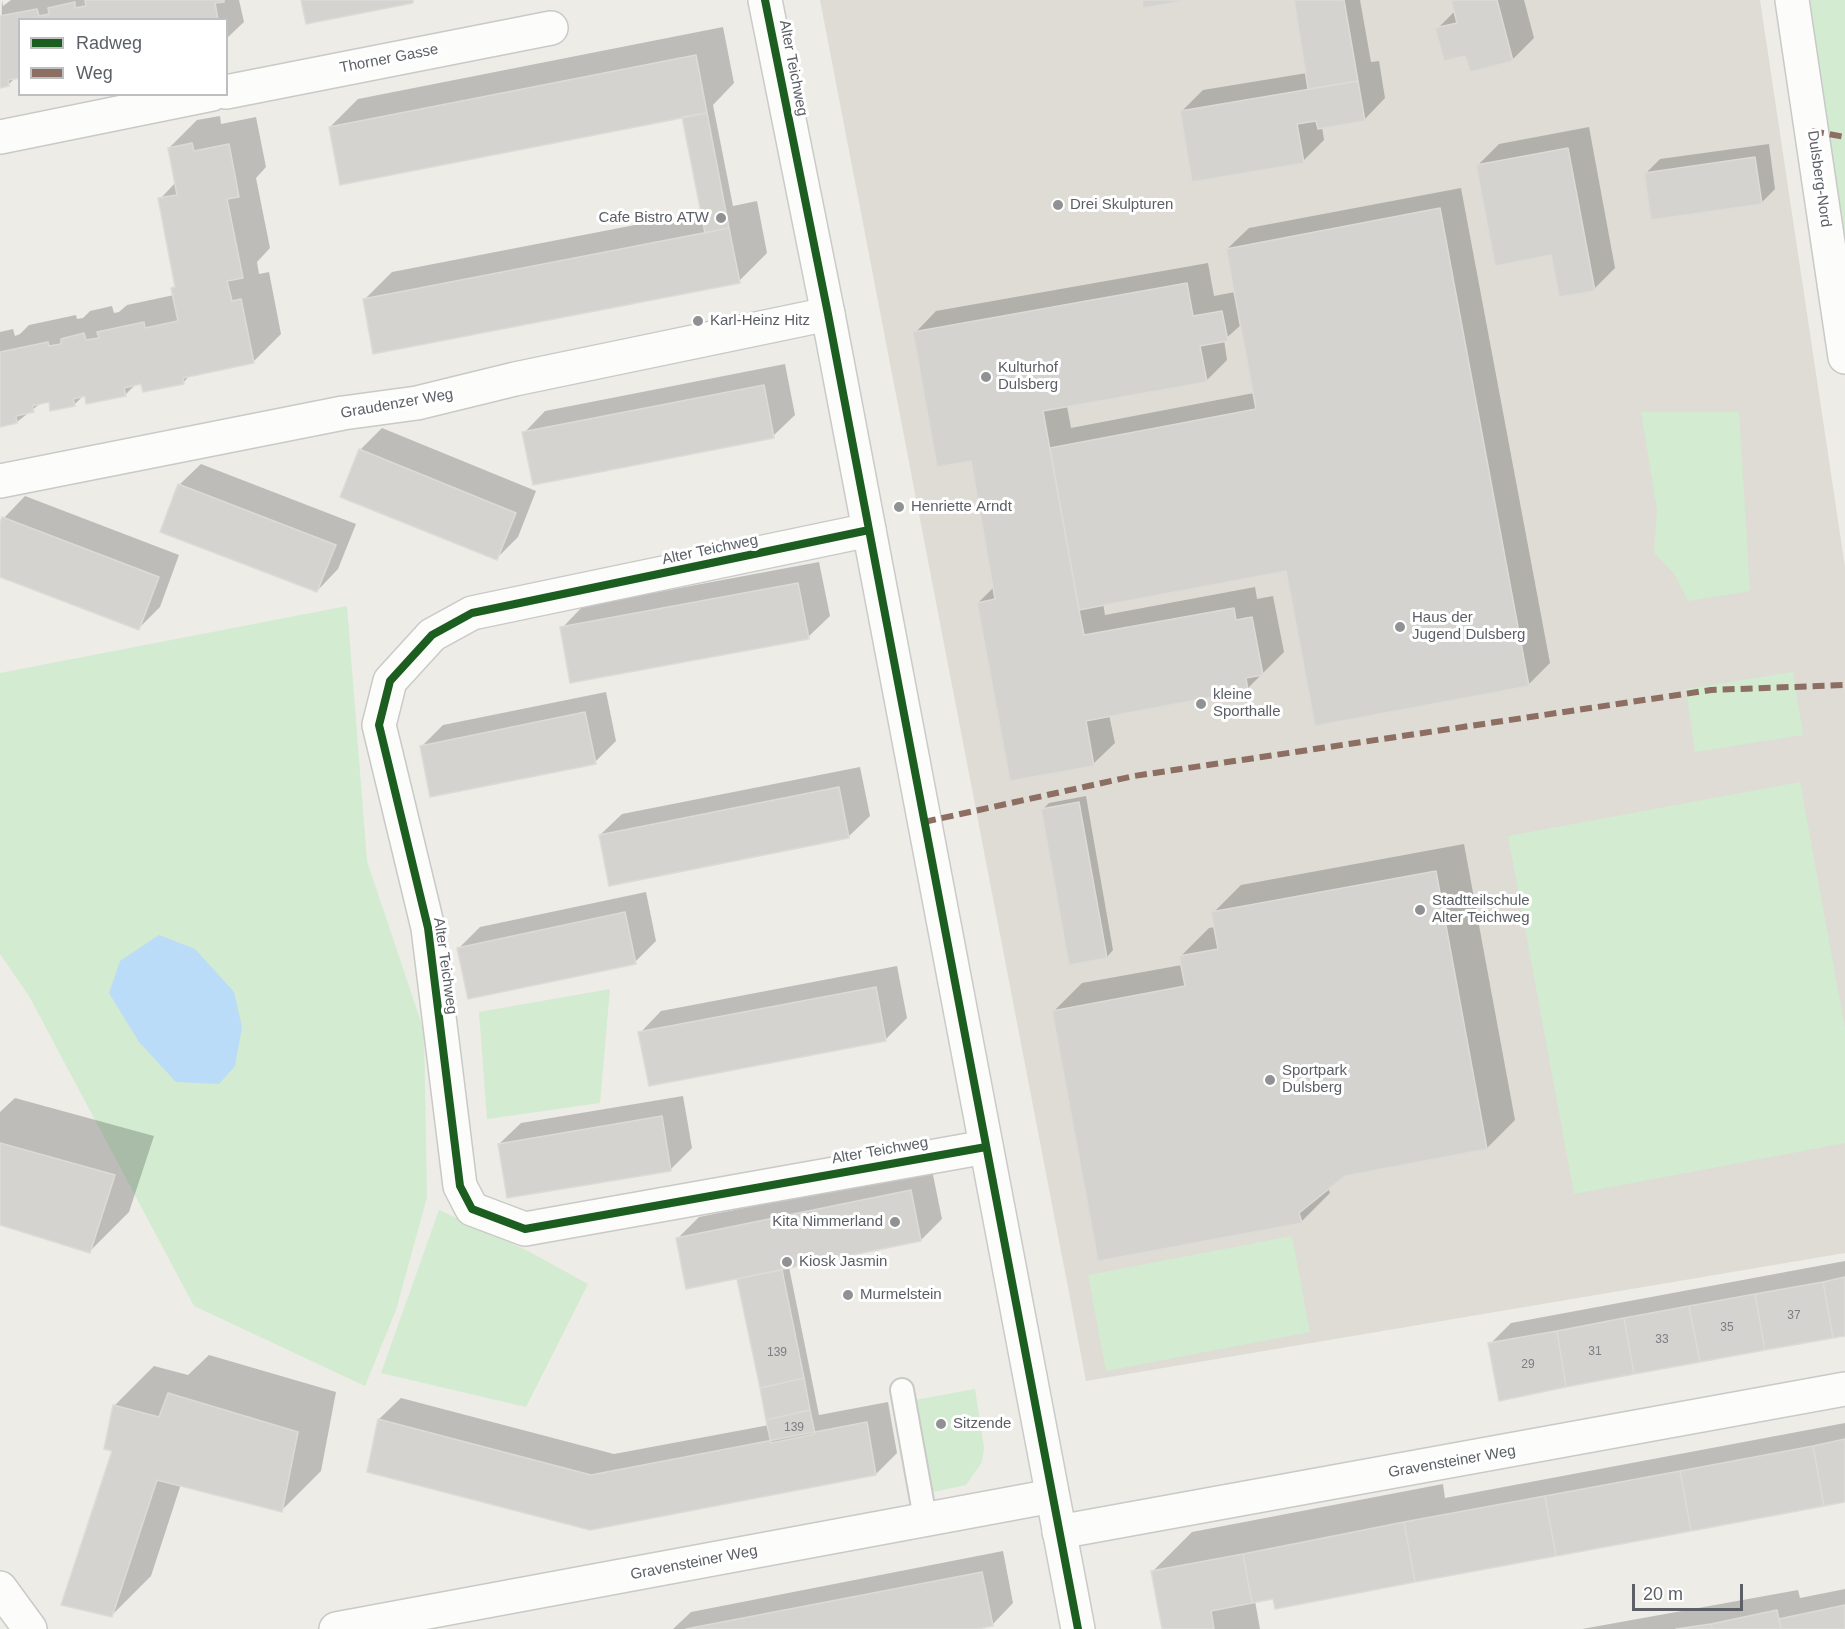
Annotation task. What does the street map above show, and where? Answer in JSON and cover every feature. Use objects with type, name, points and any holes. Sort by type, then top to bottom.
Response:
[{"type":"street","name":"Alter Teichweg","points":[[765,0],[828,314],[1077,1629]]},
{"type":"street","name":"Dulsberg-Nord","points":[[1792,0],[1845,357]]},
{"type":"street","name":"Thorner Gasse","points":[[228,92],[551,28]]},
{"type":"street","points":[[0,137],[202,96]]},
{"type":"street","name":"Graudenzer Weg","points":[[0,481],[343,413],[417,403],[828,314]]},
{"type":"street","name":"Alter Teichweg","points":[[869,530],[472,613],[432,635],[390,681],[379,725],[428,928],[460,1186],[472,1209],[525,1229],[986,1147]]},
{"type":"street","name":"Gravensteiner Weg","points":[[1059,1532],[1845,1389]]},
{"type":"street","name":"Gravensteiner Weg","points":[[336,1629],[1052,1496]]},
{"type":"street","points":[[0,1588],[30,1629]]},
{"type":"lane","points":[[902,1390],[925,1518]]},
{"type":"shaded area","name":"Stadtteilschule Alter Teichweg","points":[[820,0],[1760,0],[1845,567],[1845,1253],[1086,1381]]},
{"type":"green space","points":[[1807,0],[1845,0],[1845,253]]},
{"type":"green space","points":[[1641,412],[1739,412],[1750,591],[1688,601],[1675,575],[1654,553],[1657,510]]},
{"type":"green space","points":[[347,606],[367,861],[424,1031],[427,1197],[396,1310],[365,1386],[194,1306],[29,996],[0,954],[0,673]]},
{"type":"green space","points":[[1793,672],[1803,735],[1695,752],[1686,689]]},
{"type":"green space","points":[[1800,782],[1845,1028],[1845,1143],[1574,1194],[1508,836]]},
{"type":"green space","points":[[610,989],[600,1103],[487,1119],[479,1012]]},
{"type":"green space","points":[[439,1210],[528,1251],[588,1284],[526,1407],[381,1373]]},
{"type":"green space","points":[[1292,1236],[1310,1332],[1106,1371],[1088,1275]]},
{"type":"green space","points":[[975,1389],[984,1448],[982,1462],[966,1485],[928,1493],[915,1400]]},
{"type":"water","points":[[159,935],[195,949],[234,992],[242,1027],[235,1066],[219,1084],[176,1082],[139,1042],[109,993],[120,961]]},
{"type":"building","points":[[85,0],[224,0],[224,2],[215,3],[218,18],[18,18],[18,78],[8,80],[9,86],[0,88],[0,16],[37,9],[39,16],[49,14],[48,8],[75,2],[75,8],[86,6]]},
{"type":"building","points":[[301,0],[413,0],[413,3],[306,24]]},
{"type":"building","points":[[1142,0],[1189,0],[1143,8]]},
{"type":"building","points":[[1294,0],[1344,0],[1358,81],[1308,89]]},
{"type":"building","points":[[1451,0],[1497,0],[1513,61],[1470,72],[1465,56],[1444,61],[1435,28],[1457,23]]},
{"type":"building","points":[[696,55],[707,113],[340,185],[329,127]]},
{"type":"building","points":[[1358,81],[1365,121],[1318,129],[1316,121],[1297,124],[1304,163],[1192,182],[1180,111]]},
{"type":"building","points":[[707,113],[729,228],[705,233],[682,117]]},
{"type":"building","points":[[192,143],[194,151],[229,144],[239,197],[227,199],[243,278],[227,281],[232,301],[241,299],[254,363],[183,378],[184,384],[143,392],[141,384],[124,388],[126,396],[86,404],[85,396],[73,399],[75,406],[50,411],[49,402],[32,406],[34,412],[16,416],[17,423],[0,427],[0,352],[48,342],[49,346],[61,344],[61,339],[84,333],[86,340],[99,338],[97,332],[144,322],[145,328],[178,321],[171,288],[175,287],[158,198],[177,195],[168,148]]},
{"type":"building","points":[[1568,148],[1595,291],[1559,297],[1551,255],[1495,266],[1476,165]]},
{"type":"building","points":[[1755,157],[1762,204],[1651,220],[1644,173]]},
{"type":"building","points":[[1440,208],[1529,686],[1315,726],[1286,571],[1079,610],[1050,448],[1256,409],[1226,249]]},
{"type":"building","points":[[729,228],[740,283],[373,354],[363,299]]},
{"type":"building","points":[[1187,283],[1193,316],[1222,311],[1228,341],[1200,346],[1207,382],[1043,411],[1079,610],[1084,635],[1234,608],[1236,620],[1252,617],[1263,675],[1246,678],[1248,690],[1086,721],[1094,766],[1010,781],[977,603],[995,599],[971,461],[937,467],[913,332]]},
{"type":"building","points":[[764,385],[774,438],[533,485],[522,432]]},
{"type":"building","points":[[359,449],[516,513],[497,560],[340,497]]},
{"type":"building","points":[[178,484],[336,545],[317,592],[160,532]]},
{"type":"building","points":[[2,517],[159,577],[139,630],[0,577]]},
{"type":"building","points":[[798,583],[809,639],[570,683],[560,627]]},
{"type":"building","points":[[585,712],[596,764],[430,797],[420,746]]},
{"type":"building","points":[[839,787],[849,838],[609,886],[599,835]]},
{"type":"building","points":[[1079,802],[1107,958],[1069,965],[1041,809]]},
{"type":"building","name":"Sportpark Dulsberg","points":[[1436,871],[1487,1149],[1345,1176],[1299,1213],[1302,1223],[1098,1261],[1052,1011],[1185,986],[1179,956],[1218,949],[1211,912]]},
{"type":"building","points":[[625,912],[636,964],[468,999],[457,948]]},
{"type":"building","points":[[876,987],[886,1041],[649,1086],[638,1032]]},
{"type":"building","points":[[662,1116],[671,1171],[507,1198],[498,1144]]},
{"type":"building","points":[[0,1143],[115,1175],[90,1253],[0,1225]]},
{"type":"building","points":[[911,1190],[921,1241],[686,1289],[676,1238]]},
{"type":"building","points":[[782,1270],[804,1378],[760,1388],[737,1279]]},
{"type":"building","points":[[1845,1277],[1845,1336],[1833,1338],[1823,1282]]},
{"type":"building","points":[[1823,1282],[1833,1338],[1765,1350],[1755,1294]]},
{"type":"building","points":[[1755,1294],[1765,1350],[1700,1362],[1689,1306]]},
{"type":"building","points":[[1689,1306],[1700,1362],[1634,1374],[1624,1318]]},
{"type":"building","points":[[1624,1318],[1634,1374],[1566,1387],[1557,1331]]},
{"type":"building","points":[[1557,1331],[1566,1387],[1499,1401],[1488,1343]]},
{"type":"building","points":[[804,1378],[810,1410],[766,1420],[760,1388]]},
{"type":"building","points":[[168,1393],[298,1432],[282,1512],[157,1480],[112,1617],[61,1605],[112,1451],[104,1449],[113,1405],[159,1417]]},
{"type":"building","points":[[810,1410],[815,1434],[771,1443],[766,1420]]},
{"type":"building","points":[[378,1419],[591,1475],[867,1422],[876,1475],[590,1530],[367,1472]]},
{"type":"building","points":[[1845,1439],[1845,1502],[1824,1506],[1813,1446]]},
{"type":"building","points":[[1813,1446],[1824,1506],[1691,1531],[1680,1471]]},
{"type":"building","points":[[1680,1471],[1691,1531],[1556,1556],[1545,1496]]},
{"type":"building","points":[[1545,1496],[1556,1556],[1415,1582],[1404,1522]]},
{"type":"building","points":[[1404,1522],[1415,1582],[1275,1609],[1273,1599],[1252,1603],[1243,1554]]},
{"type":"building","points":[[1243,1554],[1252,1603],[1211,1611],[1214,1629],[1162,1629],[1151,1571]]},
{"type":"building","points":[[982,1572],[993,1626],[978,1629],[686,1629]]},
{"type":"building","points":[[1845,1605],[1845,1629],[1781,1629],[1779,1619]]},
{"type":"building","points":[[1777,1610],[1781,1629],[1712,1629],[1711,1624]]},
{"type":"building","points":[[1711,1624],[1712,1629],[1676,1629]]},
{"type":"marked path","points":[[1812,131],[1845,137]]},
{"type":"marked path","points":[[924,822],[1134,776],[1711,690],[1845,685]]},
{"type":"cycle path","points":[[765,0],[828,314],[1078,1629]]},
{"type":"cycle path","points":[[869,530],[472,613],[432,635],[390,681],[379,725],[428,928],[460,1186],[472,1209],[525,1229],[986,1147]]},
{"type":"place","name":"Drei Skulpturen","points":[[1058,205]]},
{"type":"place","name":"Cafe Bistro ATW","points":[[721,218]]},
{"type":"place","name":"Karl-Heinz Hitz","points":[[698,321]]},
{"type":"place","name":"Kulturhof Dulsberg","points":[[986,377]]},
{"type":"place","name":"Henriette Arndt","points":[[899,507]]},
{"type":"place","name":"Haus der Jugend Dulsberg","points":[[1400,627]]},
{"type":"place","name":"kleine Sporthalle","points":[[1201,704]]},
{"type":"place","name":"Stadtteilschule Alter Teichweg","points":[[1420,910]]},
{"type":"place","name":"Sportpark Dulsberg","points":[[1270,1080]]},
{"type":"place","name":"Kita Nimmerland","points":[[895,1222]]},
{"type":"place","name":"Kiosk Jasmin","points":[[787,1262]]},
{"type":"place","name":"Murmelstein","points":[[848,1295]]},
{"type":"place","name":"Sitzende","points":[[941,1424]]}]
